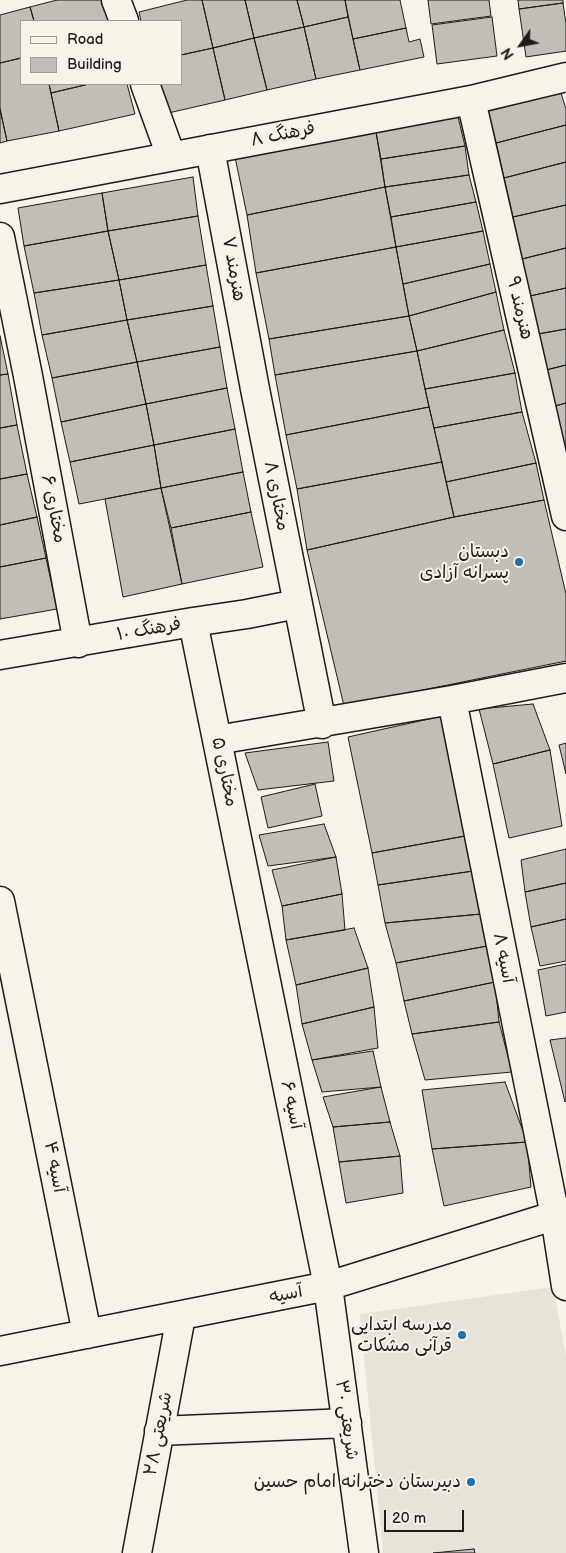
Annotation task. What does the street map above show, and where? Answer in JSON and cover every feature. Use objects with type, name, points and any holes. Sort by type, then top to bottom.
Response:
[{"type":"street","points":[[116,0],[124,20]]},
{"type":"street","name":"فرهنگ ۸","points":[[0,188],[472,100],[566,77]]},
{"type":"street","points":[[145,85],[171,156]]},
{"type":"street","name":"هنرمند ۹","points":[[472,100],[566,516]]},
{"type":"street","name":"هنرمند ۷","points":[[210,149],[255,388]]},
{"type":"street","name":"مختاری ۶","points":[[0,237],[78,642]]},
{"type":"street","name":"مختاری ۸","points":[[255,388],[322,724]]},
{"type":"street","name":"فرهنگ ۱۰","points":[[0,655],[297,604]]},
{"type":"street","name":"مختاری ۵","points":[[193,622],[254,923]]},
{"type":"street","points":[[217,740],[322,724],[566,678]]},
{"type":"street","name":"آسیه ۸","points":[[452,700],[560,1214],[566,1286]]},
{"type":"street","name":"آسیه ۴","points":[[0,901],[87,1334]]},
{"type":"street","name":"آسیه ۶","points":[[254,923],[328,1286]]},
{"type":"street","name":"آسیه","points":[[0,1351],[328,1286],[560,1214]]},
{"type":"street","name":"شریعتی ۳۰","points":[[328,1286],[364,1553]]},
{"type":"street","name":"شریعتی ۲۸","points":[[137,1553],[181,1316]]},
{"type":"street","points":[[159,1431],[347,1423]]},
{"type":"shaded area","points":[[553,1287],[566,1357],[566,1553],[383,1553],[360,1314]]},
{"type":"building","points":[[57,0],[105,0],[110,20],[34,20],[30,7]]},
{"type":"building","points":[[187,0],[202,0],[213,48],[182,55],[182,20],[141,20],[139,12]]},
{"type":"building","points":[[202,0],[245,0],[254,38],[213,48]]},
{"type":"building","points":[[245,0],[297,0],[304,27],[254,38]]},
{"type":"building","points":[[297,0],[345,0],[348,17],[304,27]]},
{"type":"building","points":[[345,0],[400,0],[406,28],[353,39]]},
{"type":"building","points":[[428,0],[489,0],[491,16],[431,24]]},
{"type":"building","points":[[518,0],[563,0],[563,3],[519,9]]},
{"type":"building","points":[[563,3],[566,24],[566,51],[526,57],[519,9]]},
{"type":"building","points":[[30,7],[34,20],[20,20],[20,58],[0,63],[0,15]]},
{"type":"building","points":[[348,17],[360,70],[316,79],[304,27]]},
{"type":"building","points":[[492,17],[497,56],[437,64],[432,25]]},
{"type":"building","points":[[304,27],[316,79],[267,90],[254,38]]},
{"type":"building","points":[[406,28],[409,42],[420,39],[424,57],[360,70],[353,39]]},
{"type":"building","points":[[254,38],[267,90],[225,100],[213,48]]},
{"type":"building","points":[[213,48],[225,100],[164,114],[156,85],[182,85],[182,55]]},
{"type":"building","points":[[20,58],[20,85],[49,85],[59,131],[7,141],[0,109],[0,63]]},
{"type":"building","points":[[49,85],[85,85],[51,93]]},
{"type":"building","points":[[85,85],[127,85],[135,114],[59,131],[51,93]]},
{"type":"building","points":[[561,93],[566,109],[566,125],[496,143],[488,111]]},
{"type":"building","points":[[0,109],[7,141],[0,143]]},
{"type":"building","points":[[458,117],[465,146],[381,159],[376,132]]},
{"type":"building","points":[[566,125],[566,162],[504,178],[496,143]]},
{"type":"building","points":[[376,132],[385,187],[247,215],[235,157]]},
{"type":"building","points":[[465,146],[469,175],[385,187],[381,159]]},
{"type":"building","points":[[566,162],[566,205],[513,217],[504,178]]},
{"type":"building","points":[[469,175],[476,202],[391,217],[385,187]]},
{"type":"building","points":[[193,177],[198,216],[108,231],[102,193]]},
{"type":"building","points":[[385,187],[396,247],[256,273],[247,215]]},
{"type":"building","points":[[102,193],[108,231],[24,246],[18,208]]},
{"type":"building","points":[[476,202],[483,231],[396,247],[391,217]]},
{"type":"building","points":[[566,205],[566,248],[522,259],[513,217]]},
{"type":"building","points":[[198,216],[206,265],[119,280],[108,231]]},
{"type":"building","points":[[108,231],[119,280],[34,293],[24,246]]},
{"type":"building","points":[[483,231],[490,264],[403,284],[396,247]]},
{"type":"building","points":[[396,247],[409,316],[269,339],[256,273]]},
{"type":"building","points":[[566,248],[566,288],[530,296],[522,259]]},
{"type":"building","points":[[490,264],[496,292],[409,316],[403,284]]},
{"type":"building","points":[[206,265],[213,306],[127,320],[119,280]]},
{"type":"building","points":[[119,280],[127,320],[42,335],[34,293]]},
{"type":"building","points":[[566,288],[566,329],[538,334],[530,296]]},
{"type":"building","points":[[496,292],[504,330],[417,351],[409,316]]},
{"type":"building","points":[[213,306],[220,347],[137,362],[127,320]]},
{"type":"building","points":[[409,316],[417,351],[275,375],[269,339]]},
{"type":"building","points":[[127,320],[137,362],[52,378],[42,335]]},
{"type":"building","points":[[566,329],[566,365],[546,370],[538,334]]},
{"type":"building","points":[[504,330],[515,373],[425,389],[417,351]]},
{"type":"building","points":[[0,336],[8,374],[0,375]]},
{"type":"building","points":[[220,347],[227,388],[146,404],[137,362]]},
{"type":"building","points":[[417,351],[429,407],[286,435],[275,375]]},
{"type":"building","points":[[137,362],[146,404],[61,422],[52,378]]},
{"type":"building","points":[[566,365],[566,403],[555,406],[546,370]]},
{"type":"building","points":[[515,373],[522,412],[434,428],[425,389]]},
{"type":"building","points":[[8,374],[17,425],[0,428],[0,375]]},
{"type":"building","points":[[227,388],[235,429],[154,445],[146,404]]},
{"type":"building","points":[[566,403],[566,446],[565,447],[555,406]]},
{"type":"building","points":[[146,404],[154,445],[70,462],[61,422]]},
{"type":"building","points":[[429,407],[442,462],[297,489],[286,435]]},
{"type":"building","points":[[522,412],[536,463],[446,482],[434,428]]},
{"type":"building","points":[[17,425],[27,474],[0,479],[0,428]]},
{"type":"building","points":[[235,429],[243,472],[161,488],[154,445]]},
{"type":"building","points":[[154,445],[161,488],[79,504],[70,462]]},
{"type":"building","points":[[442,462],[454,517],[307,550],[297,489]]},
{"type":"building","points":[[536,463],[544,500],[454,517],[446,482]]},
{"type":"building","points":[[243,472],[251,512],[171,528],[161,488]]},
{"type":"building","points":[[27,474],[37,517],[0,525],[0,479]]},
{"type":"building","points":[[161,488],[182,584],[123,597],[105,499]]},
{"type":"building","points":[[544,500],[566,594],[566,661],[344,706],[307,550],[454,517]]},
{"type":"building","points":[[251,512],[263,567],[182,584],[171,528]]},
{"type":"building","points":[[37,517],[46,558],[0,567],[0,525]]},
{"type":"building","points":[[46,558],[57,609],[0,619],[0,567]]},
{"type":"building","points":[[533,704],[550,750],[493,764],[479,709]]},
{"type":"building","points":[[442,716],[465,836],[372,853],[348,737]]},
{"type":"building","points":[[328,742],[334,781],[258,790],[245,753]]},
{"type":"building","points":[[566,743],[566,774],[559,745]]},
{"type":"building","points":[[550,750],[562,826],[509,838],[493,764]]},
{"type":"building","points":[[315,784],[322,816],[268,828],[261,797]]},
{"type":"building","points":[[324,824],[336,857],[268,866],[259,835]]},
{"type":"building","points":[[465,836],[473,871],[378,885],[372,853]]},
{"type":"building","points":[[566,849],[566,883],[525,892],[521,860]]},
{"type":"building","points":[[336,857],[342,894],[282,906],[272,870]]},
{"type":"building","points":[[473,871],[481,914],[385,923],[378,885]]},
{"type":"building","points":[[566,883],[566,919],[531,927],[525,892]]},
{"type":"building","points":[[342,894],[345,930],[286,940],[282,906]]},
{"type":"building","points":[[481,914],[487,946],[396,963],[385,923]]},
{"type":"building","points":[[566,919],[566,961],[540,966],[531,927]]},
{"type":"building","points":[[354,928],[368,968],[296,985],[286,940]]},
{"type":"building","points":[[487,946],[495,982],[404,1001],[396,963]]},
{"type":"building","points":[[566,964],[566,1012],[546,1016],[538,970]]},
{"type":"building","points":[[368,968],[374,1007],[302,1024],[296,985]]},
{"type":"building","points":[[495,982],[499,1022],[412,1034],[404,1001]]},
{"type":"building","points":[[374,1007],[378,1048],[312,1060],[302,1024]]},
{"type":"building","points":[[499,1022],[512,1072],[425,1080],[412,1034]]},
{"type":"building","points":[[566,1038],[566,1101],[565,1102],[550,1040]]},
{"type":"building","points":[[373,1051],[381,1087],[322,1092],[312,1060]]},
{"type":"building","points":[[505,1082],[527,1142],[432,1149],[422,1090]]},
{"type":"building","points":[[381,1087],[390,1122],[333,1127],[323,1097]]},
{"type":"building","points":[[390,1122],[400,1156],[339,1162],[333,1127]]},
{"type":"building","points":[[527,1142],[531,1187],[444,1206],[432,1149]]},
{"type":"building","points":[[400,1156],[403,1193],[346,1203],[339,1162]]},
{"type":"building","points":[[474,1549],[475,1553],[433,1553]]},
{"type":"place","name":"دبستان پسرانه آزادی","points":[[519,562]]},
{"type":"place","name":"مدرسه ابتدایی قرآنی مشکات","points":[[462,1335]]},
{"type":"place","name":"دبیرستان دخترانه امام حسین","points":[[471,1482]]}]
